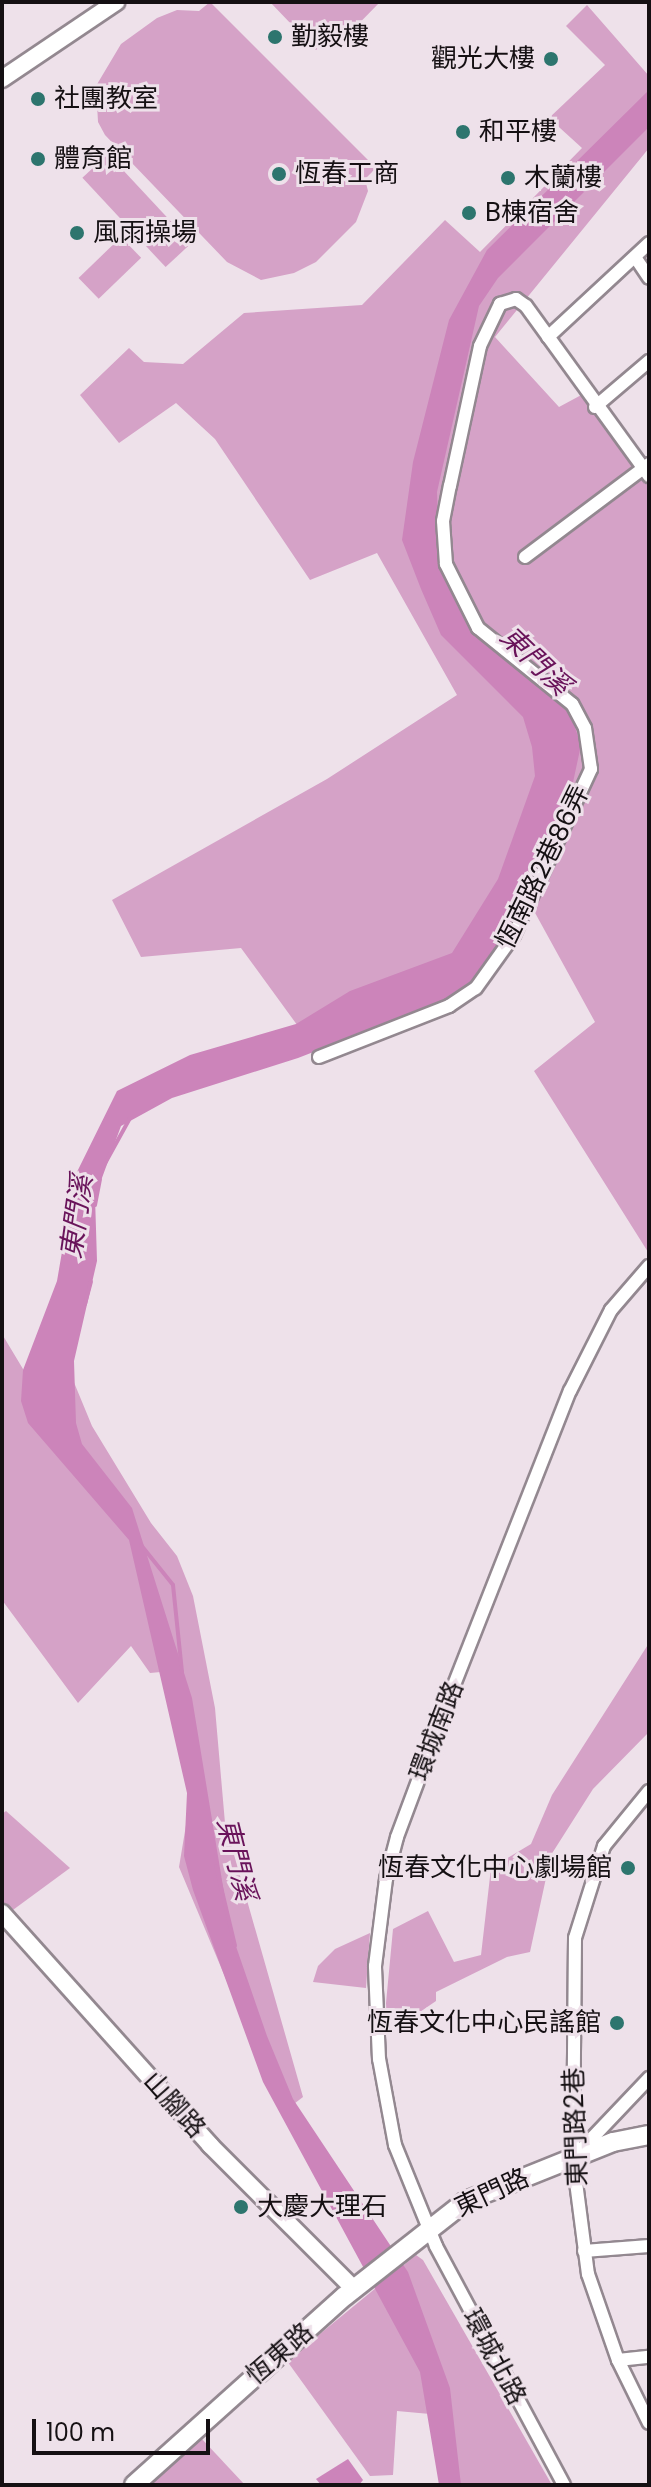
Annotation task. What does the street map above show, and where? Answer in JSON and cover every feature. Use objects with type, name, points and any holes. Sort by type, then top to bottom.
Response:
[{"type":"main road","name":"東門路","points":[[358,2286],[466,2201],[627,2137],[649,2135]]},
{"type":"main road","name":"恆東路","points":[[134,2485],[358,2286]]},
{"type":"street","points":[[2,79],[116,2]]},
{"type":"street","points":[[548,337],[649,243]]},
{"type":"street","points":[[635,257],[649,278]]},
{"type":"street","name":"恆南路2巷86弄","points":[[319,1057],[470,994],[514,935],[591,769],[585,728],[572,704],[478,628],[446,564],[443,545],[450,486],[480,346],[500,304],[516,299],[548,337],[595,407],[647,470]]},
{"type":"street","points":[[595,407],[649,361]]},
{"type":"street","points":[[525,557],[647,470]]},
{"type":"street","name":"環城南路","points":[[429,2228],[395,2145],[379,2059],[375,1966],[386,1879],[411,1798],[570,1391],[611,1310],[649,1266]]},
{"type":"street","name":"東門路2巷","points":[[649,1791],[604,1846],[575,1938],[573,2159],[584,2251],[618,2360],[649,2423]]},
{"type":"street","name":"山腳路","points":[[2,1913],[210,2145],[358,2286]]},
{"type":"street","points":[[573,2159],[602,2122],[649,2078]]},
{"type":"street","name":"環城北路","points":[[429,2228],[564,2485]]},
{"type":"street","points":[[584,2251],[649,2246]]},
{"type":"street","points":[[618,2360],[649,2357]]},
{"type":"shaded area","points":[[210,2],[376,168],[365,179],[368,191],[356,222],[316,262],[294,273],[261,280],[227,262],[105,135],[98,122],[96,86],[121,44],[157,18],[177,10],[199,11]]},
{"type":"shaded area","points":[[270,2],[380,2],[335,48],[327,42],[316,50]]},
{"type":"shaded area","points":[[587,5],[649,76],[649,148],[495,337],[559,407],[585,393],[649,476],[648,1252],[534,1071],[595,1022],[517,880],[490,938],[311,1044],[241,948],[141,957],[112,900],[327,779],[457,695],[377,553],[310,580],[215,439],[176,403],[119,443],[80,395],[129,348],[144,362],[183,364],[244,313],[362,305],[445,220],[480,252],[582,148],[549,118],[605,65],[566,26]]},
{"type":"shaded area","points":[[108,154],[191,243],[166,267],[82,178]]},
{"type":"shaded area","points":[[121,237],[141,258],[99,299],[79,278]]},
{"type":"shaded area","points":[[2,1334],[35,1389],[73,1380],[92,1426],[151,1523],[177,1556],[193,1596],[215,1708],[225,1823],[303,2097],[282,2113],[179,1867],[189,1807],[182,1670],[150,1673],[131,1646],[78,1703],[2,1600]]},
{"type":"shaded area","points":[[649,1643],[649,1732],[593,1789],[551,1855],[530,1952],[507,1957],[436,1992],[436,2001],[395,2029],[387,2023],[386,2003],[393,1929],[428,1911],[454,1962],[481,1955],[491,1868],[531,1844],[552,1795]]},
{"type":"shaded area","points":[[6,1811],[70,1868],[2,1918],[2,1814]]},
{"type":"shaded area","points":[[370,1933],[366,1988],[313,1982],[318,1966],[335,1949]]},
{"type":"shaded area","points":[[416,2255],[423,2260],[552,2485],[459,2485],[430,2414],[397,2411],[393,2475],[370,2476],[287,2361]]},
{"type":"shaded area","points":[[201,2438],[245,2485],[148,2485]]},
{"type":"water","points":[[649,90],[649,127],[498,278],[479,306],[437,492],[439,551],[458,607],[569,710],[581,745],[572,787],[509,931],[481,976],[442,1002],[298,1058],[172,1098],[121,1126],[95,1197],[97,1261],[74,1361],[76,1423],[82,1444],[132,1508],[192,1698],[230,1929],[267,2036],[293,2099],[408,2272],[450,2388],[461,2485],[439,2485],[420,2372],[263,2082],[193,1890],[184,1856],[187,1793],[129,1540],[28,1423],[21,1401],[23,1370],[57,1281],[75,1176],[117,1091],[190,1055],[296,1024],[350,991],[452,953],[498,879],[535,776],[532,747],[523,717],[441,635],[421,589],[402,540],[413,462],[449,320],[487,250]]},
{"type":"water","points":[[348,2459],[363,2480],[359,2485],[321,2485],[316,2479]]},
{"type":"waterway","name":"東門溪","points":[[103,1167],[130,1118]]},
{"type":"waterway","name":"東門溪","points":[[95,1205],[100,1179]]},
{"type":"waterway","name":"東門溪","points":[[85,1304],[91,1282]]},
{"type":"waterway","name":"東門溪","points":[[141,1545],[173,1585],[182,1672]]},
{"type":"waterway","name":"東門溪","points":[[216,1866],[235,1946]]},
{"type":"place","name":"勤毅樓","points":[[275,37]]},
{"type":"place","name":"觀光大樓","points":[[551,59]]},
{"type":"place","name":"社團教室","points":[[38,99]]},
{"type":"place","name":"和平樓","points":[[463,132]]},
{"type":"place","name":"體育館","points":[[38,159]]},
{"type":"place","name":"恆春工商","points":[[279,174]]},
{"type":"place","name":"木蘭樓","points":[[508,178]]},
{"type":"place","name":"B棟宿舍","points":[[469,213]]},
{"type":"place","name":"風雨操場","points":[[77,233]]},
{"type":"place","name":"恆春文化中心劇場館","points":[[628,1868]]},
{"type":"place","name":"恆春文化中心民謠館","points":[[617,2023]]},
{"type":"place","name":"大慶大理石","points":[[241,2207]]}]
